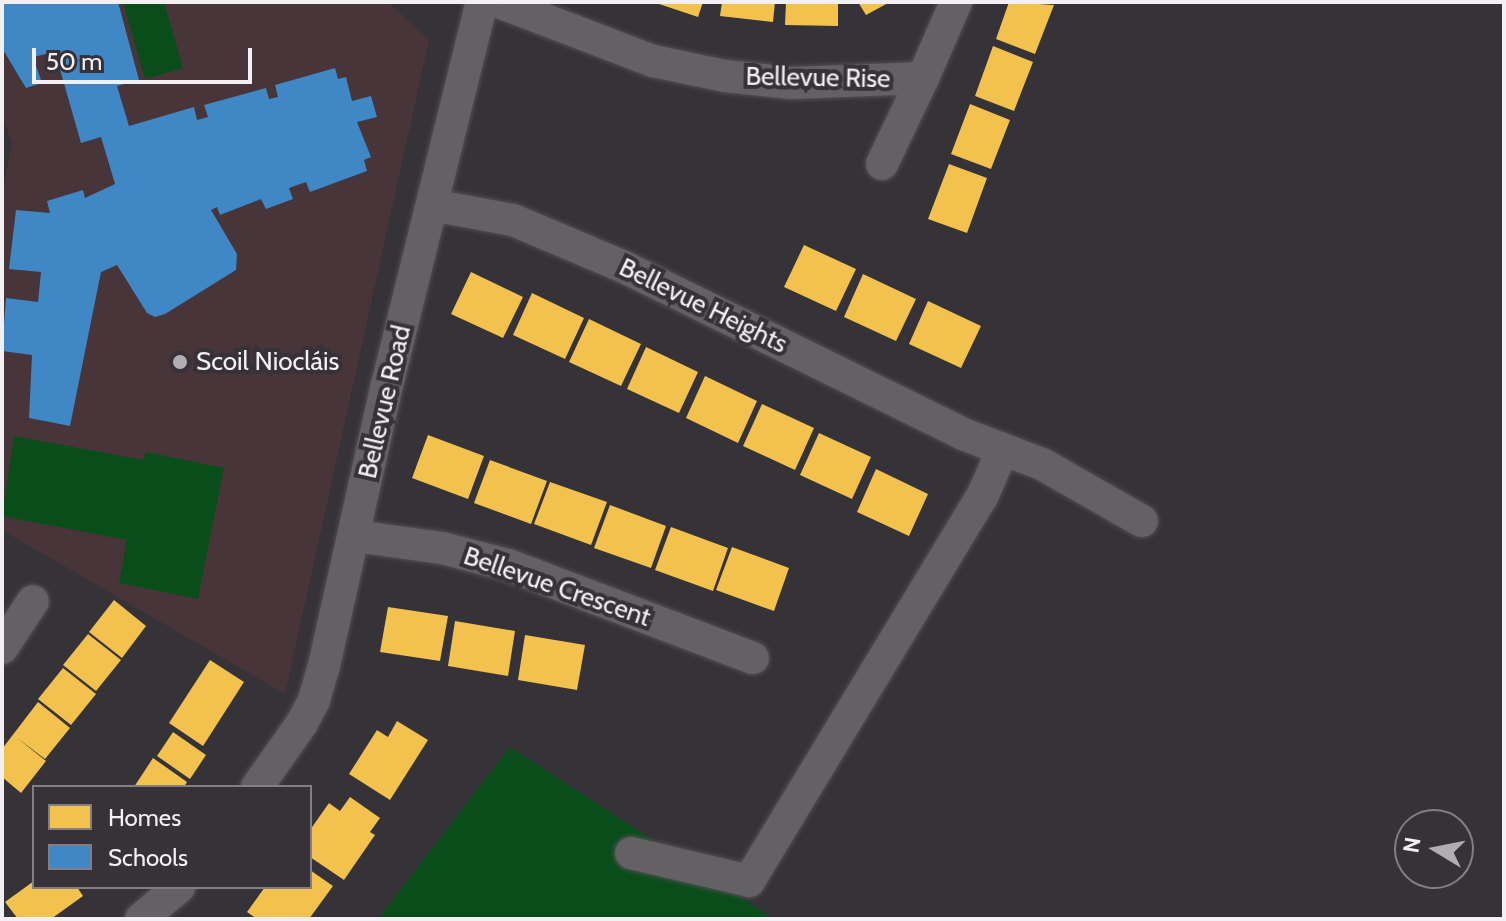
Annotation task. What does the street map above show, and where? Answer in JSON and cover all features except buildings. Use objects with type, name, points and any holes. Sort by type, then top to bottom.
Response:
[{"type":"street","name":"Bellevue Road","points":[[258,785],[314,700],[355,536],[387,385],[482,2]]},
{"type":"street","name":"Bellevue Rise","points":[[499,2],[653,61],[725,76],[792,83],[923,78],[956,2]]},
{"type":"street","points":[[882,164],[923,78]]},
{"type":"street","name":"Bellevue Heights","points":[[432,205],[513,220],[622,266],[963,434],[1042,464],[1142,521]]},
{"type":"street","points":[[631,853],[749,881],[982,497],[1003,449]]},
{"type":"street","name":"Bellevue Crescent","points":[[355,536],[442,548],[508,565],[753,658]]},
{"type":"street","points":[[2,648],[33,601]]},
{"type":"street","points":[[141,919],[177,889]]},
{"type":"shaded area","name":"Scoil Niocláis","points":[[2,2],[388,2],[429,40],[285,694],[2,530],[2,194],[12,144],[2,114]]},
{"type":"green space","points":[[123,2],[164,2],[183,68],[145,79]]},
{"type":"green space","points":[[14,436],[143,460],[146,452],[224,468],[198,599],[119,583],[127,540],[2,516]]},
{"type":"green space","points":[[510,747],[774,919],[378,919]]},
{"type":"place","name":"Scoil Niocláis","points":[[180,362]]}]
